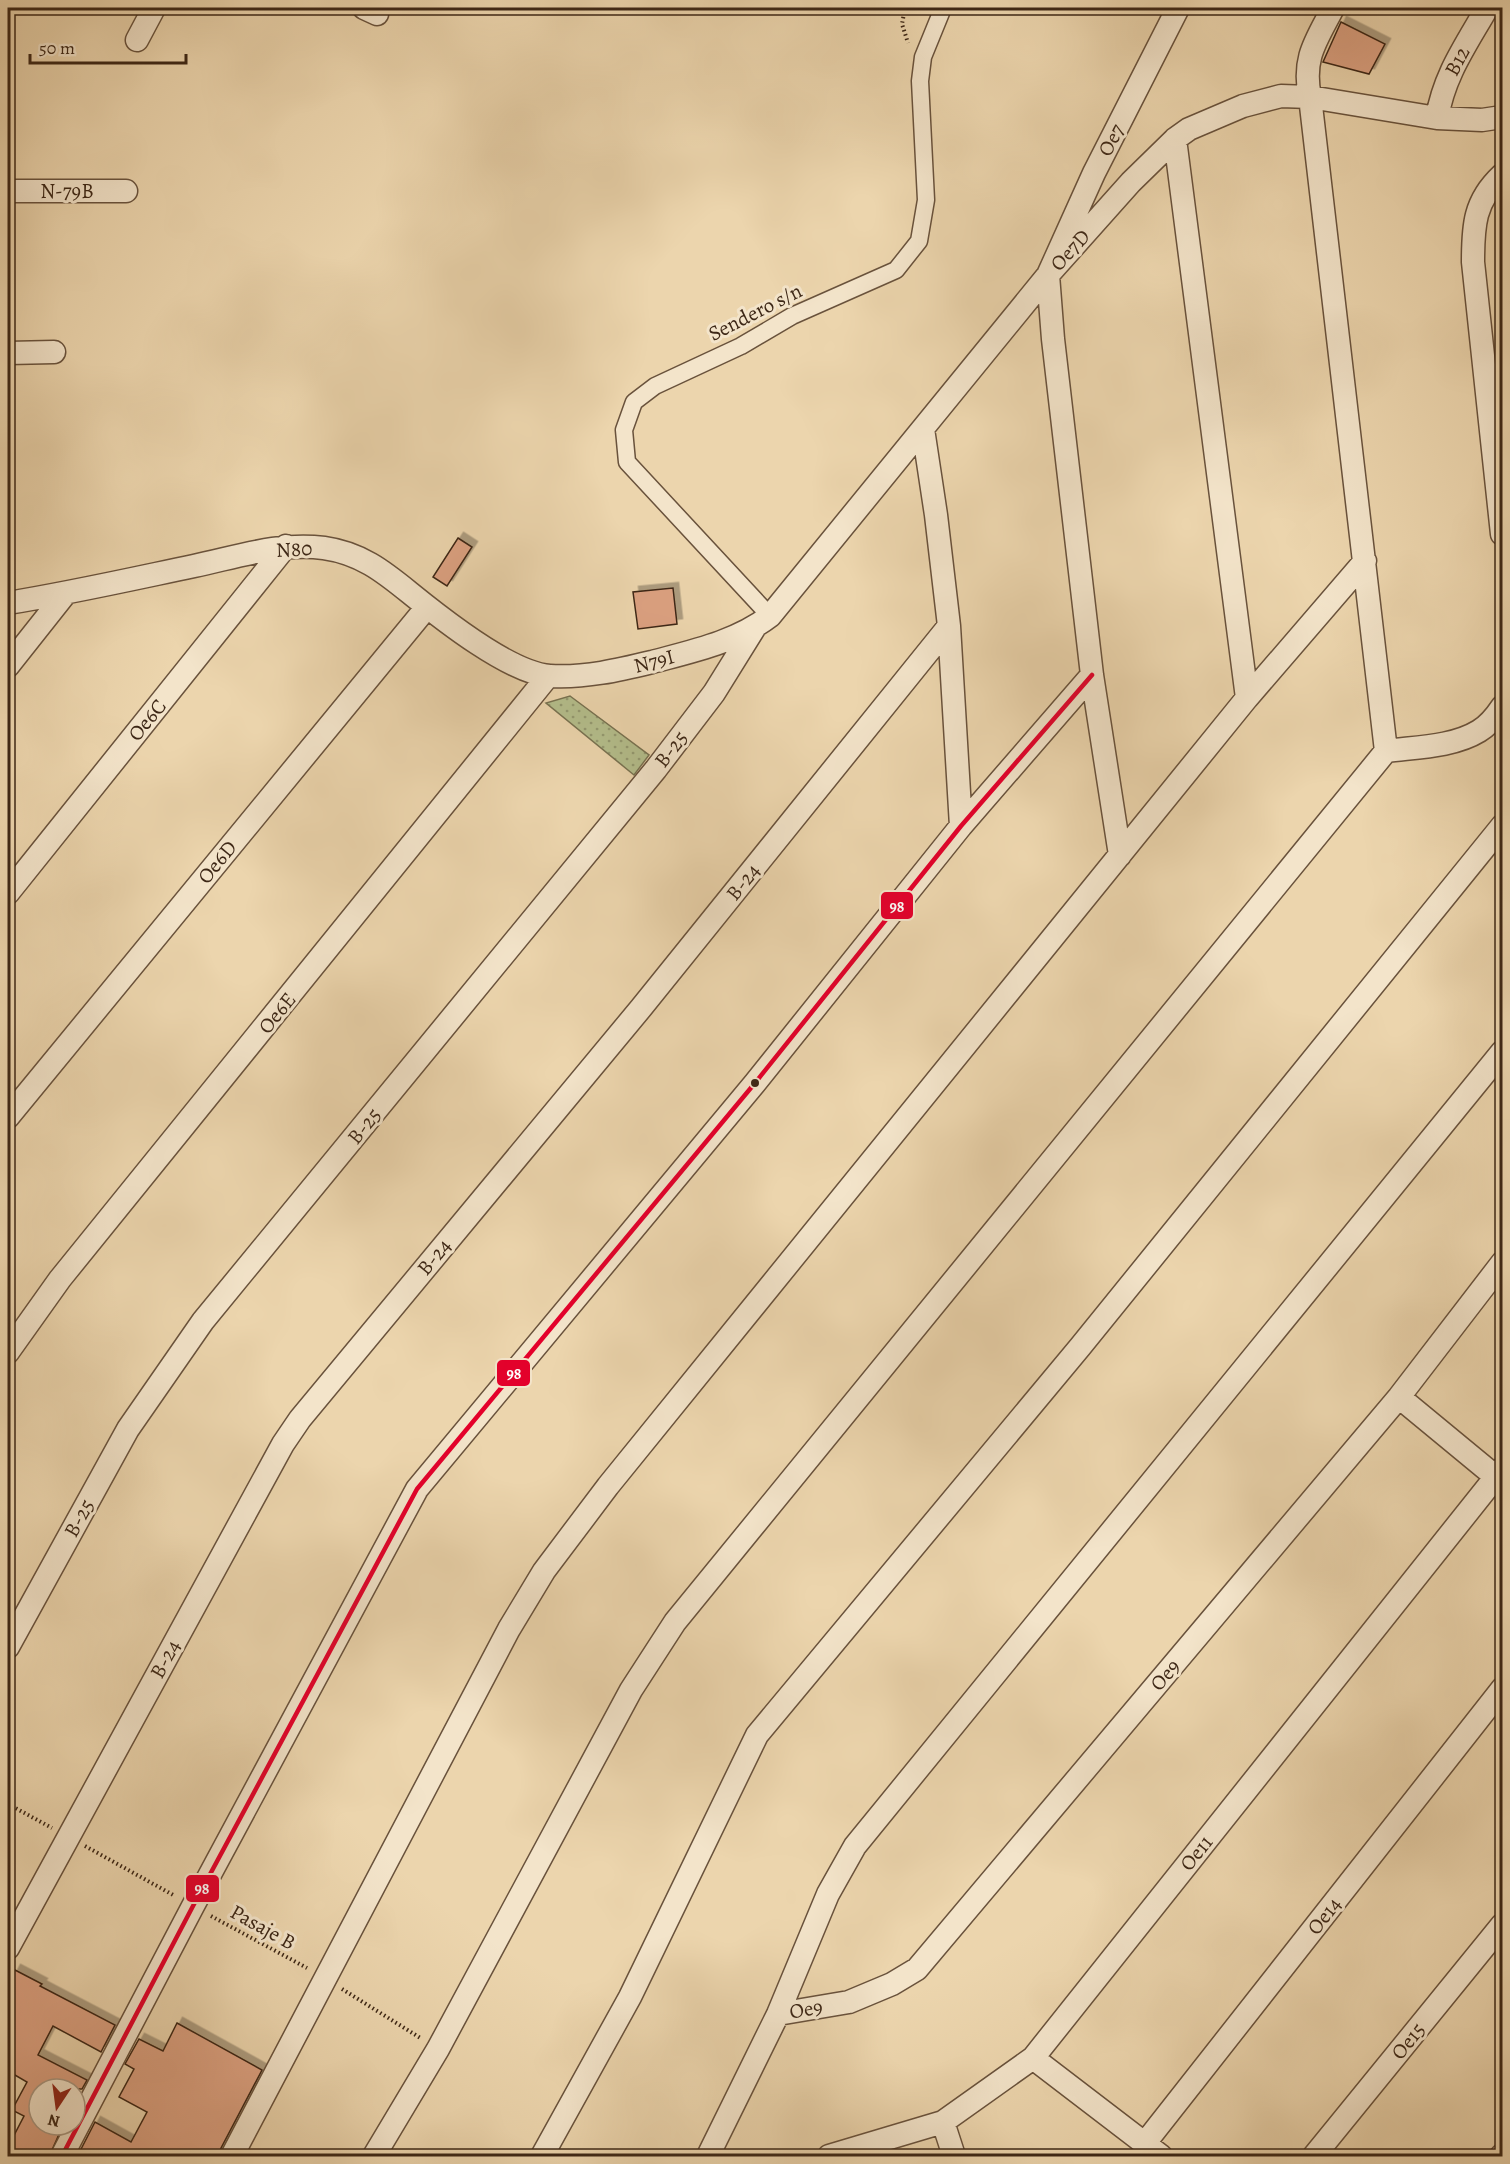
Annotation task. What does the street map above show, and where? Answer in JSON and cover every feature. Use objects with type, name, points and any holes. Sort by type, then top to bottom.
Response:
[{"type":"street","points":[[136,40],[154,8]]},
{"type":"street","name":"Sendero s/n","points":[[762,622],[627,462],[624,430],[634,402],[655,386],[741,346],[792,316],[896,270],[919,241],[926,200],[920,81],[923,57],[943,8]]},
{"type":"street","name":"Oe7","points":[[1048,274],[1094,173],[1178,8]]},
{"type":"street","points":[[1333,8],[1311,52],[1306,81],[1310,97],[1386,751]]},
{"type":"street","name":"B12","points":[[1437,118],[1441,96],[1448,77],[1487,8]]},
{"type":"street","name":"Oe7D","points":[[762,622],[923,429],[1048,274],[1131,182],[1175,139],[1189,129],[1243,106],[1281,96],[1310,97],[1437,118],[1482,120],[1503,117]]},
{"type":"street","points":[[1175,139],[1247,698]]},
{"type":"street","points":[[1503,175],[1491,186],[1480,206],[1473,228],[1473,262],[1496,404],[1503,534]]},
{"type":"street","name":"N-79B","points":[[8,191],[126,190]]},
{"type":"street","points":[[1048,274],[1053,339],[1092,675],[1120,855]]},
{"type":"street","points":[[8,352],[54,352]]},
{"type":"street","points":[[923,429],[949,626],[961,826]]},
{"type":"street","name":"N80","points":[[8,603],[65,594],[286,546],[324,548],[349,553],[376,566],[427,607],[498,656],[524,669],[548,676]]},
{"type":"street","name":"Oe6C","points":[[8,893],[286,546]]},
{"type":"street","points":[[232,2157],[509,1629],[544,1571],[608,1486],[1247,698],[1365,561]]},
{"type":"street","points":[[8,666],[65,594]]},
{"type":"street","name":"Oe6D","points":[[8,1117],[427,607]]},
{"type":"street","name":"N79I","points":[[548,676],[618,671],[735,638],[762,622]]},
{"type":"street","name":"B-25","points":[[8,1647],[128,1430],[203,1321],[656,769],[714,693],[762,622]]},
{"type":"street","name":"B-24","points":[[8,1948],[67,1836],[283,1444],[300,1419],[641,1008],[949,626]]},
{"type":"street","points":[[62,2157],[193,1906],[417,1489],[755,1083],[961,826],[1092,675]]},
{"type":"street","name":"Oe6E","points":[[8,1352],[60,1279],[548,676]]},
{"type":"street","points":[[374,2157],[438,2049],[631,1690],[675,1622],[1386,751],[1435,745],[1479,732],[1503,707]]},
{"type":"street","points":[[542,2157],[630,1996],[757,1735],[1072,1356],[1503,826]]},
{"type":"street","points":[[708,2157],[778,2014],[828,1894],[855,1846],[1503,1052]]},
{"type":"street","name":"Oe9","points":[[778,2014],[849,2002],[892,1984],[917,1969],[1399,1397],[1503,1263]]},
{"type":"street","points":[[1399,1397],[1500,1476]]},
{"type":"street","name":"Oe11","points":[[829,2157],[943,2122],[1033,2058],[1500,1476]]},
{"type":"street","name":"Oe14","points":[[1153,2150],[1503,1689]]},
{"type":"street","name":"Oe15","points":[[1314,2157],[1503,1926]]},
{"type":"street","points":[[1033,2058],[1153,2150]]},
{"type":"street","points":[[943,2122],[954,2157]]},
{"type":"path","name":"Pasaje B","points":[[8,1804],[324,1978],[438,2049]]},
{"type":"green space","points":[[570,696],[649,755],[634,775],[546,703]]},
{"type":"building","points":[[1341,22],[1385,44],[1369,74],[1323,62]]},
{"type":"building","points":[[458,538],[472,547],[447,586],[433,577]]},
{"type":"building","points":[[673,588],[677,624],[638,629],[633,592]]},
{"type":"building","points":[[15,1970],[42,1984],[40,1986],[115,2025],[101,2052],[53,2026],[38,2055],[81,2077],[27,2077],[27,2082],[8,2071],[8,1984]]},
{"type":"building","points":[[177,2023],[262,2070],[220,2150],[219,2157],[77,2157],[95,2122],[131,2142],[147,2112],[119,2097],[134,2069],[125,2064],[139,2039],[163,2051]]},
{"type":"building","points":[[27,2082],[27,2137],[58,2137],[49,2157],[8,2157],[8,2147],[24,2116],[12,2110]]},
{"type":"transit line","name":"98","points":[[62,2156],[193,1906],[417,1489],[755,1083],[961,826],[1092,675]]}]
